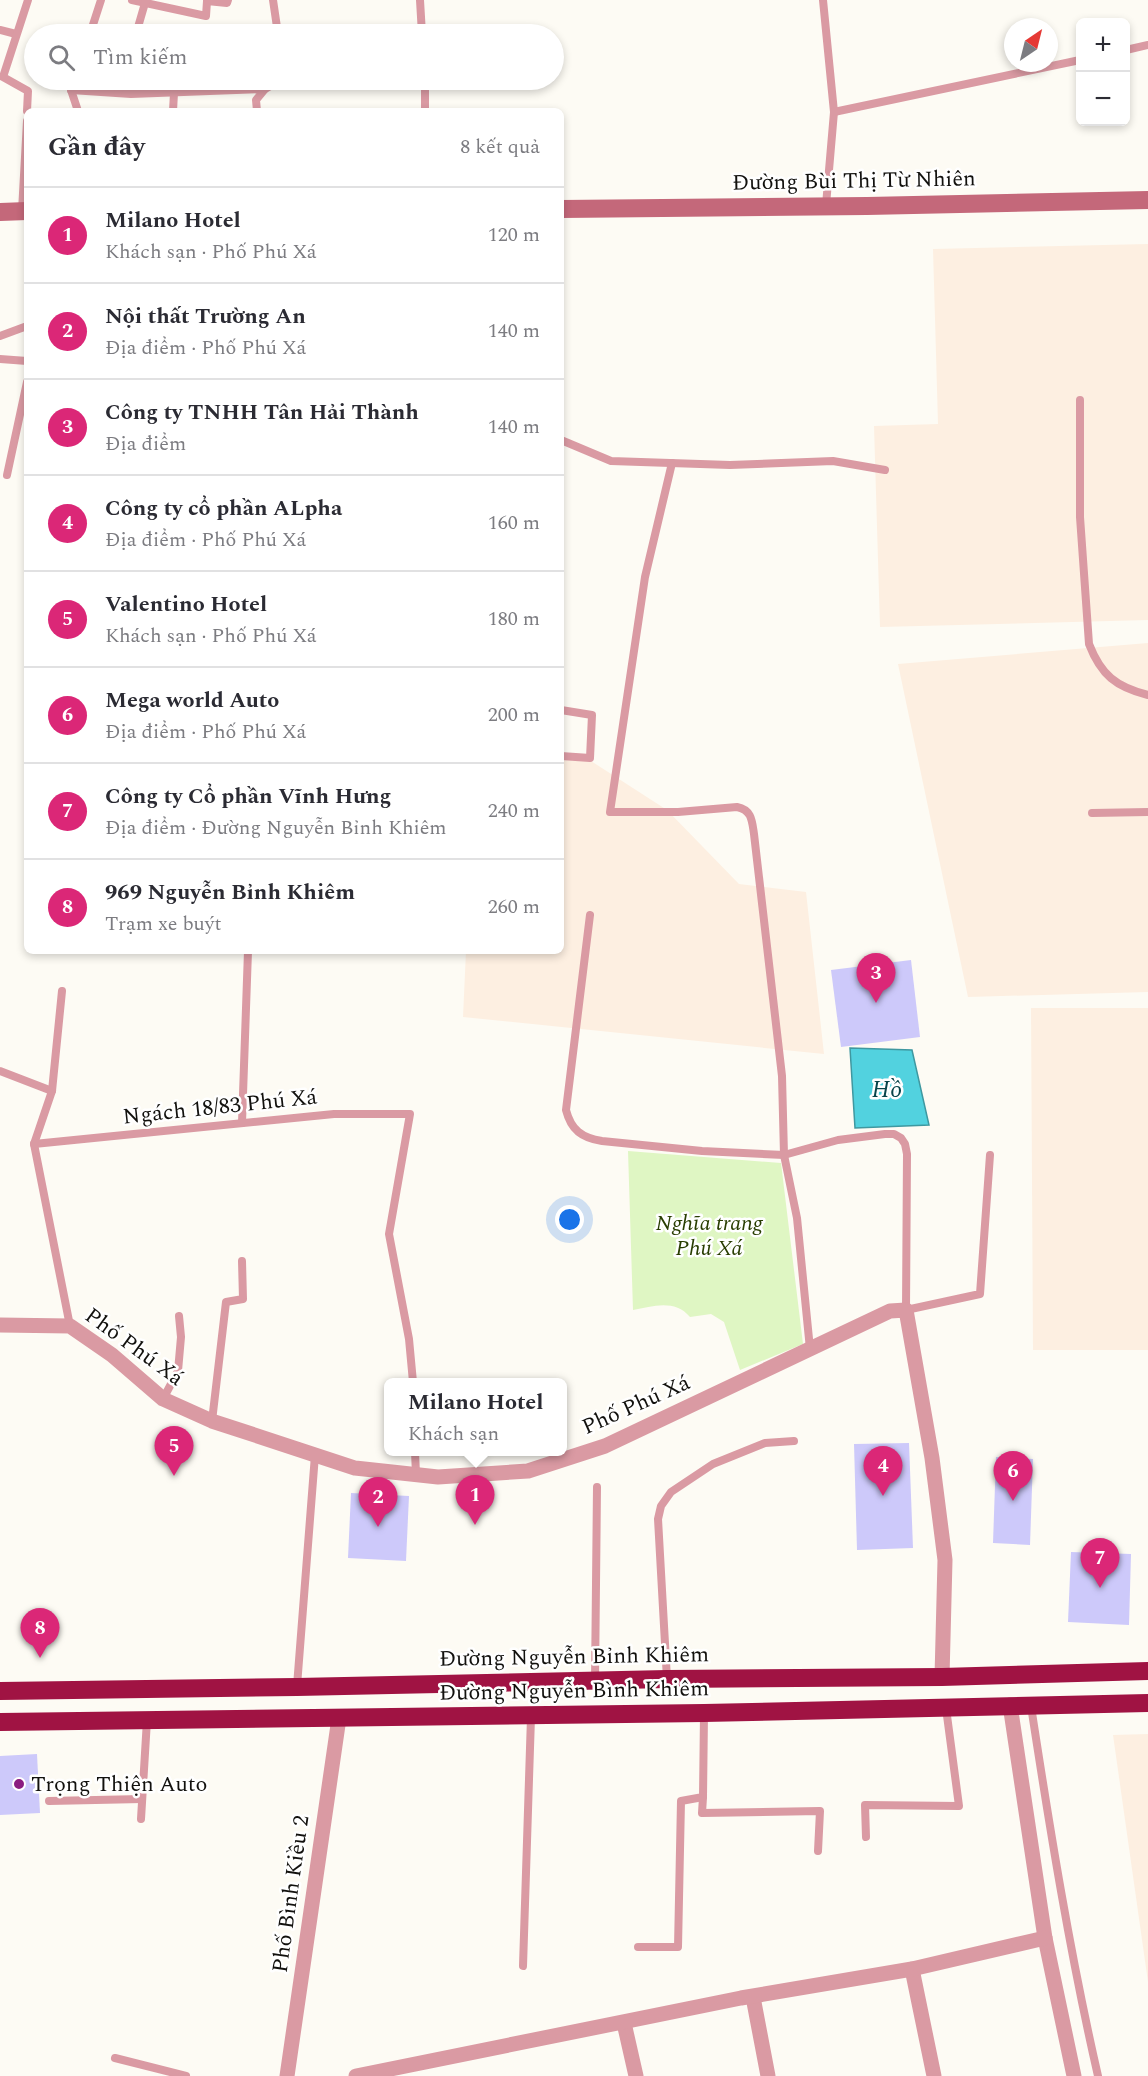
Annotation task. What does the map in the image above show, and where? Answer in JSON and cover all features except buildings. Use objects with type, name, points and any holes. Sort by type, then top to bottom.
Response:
[{"type":"highway","name":"Đường Nguyễn Bỉnh Khiêm","points":[[0,1691],[596,1680],[942,1677],[1148,1671]]},
{"type":"highway","points":[[942,1677],[946,1707]]},
{"type":"highway","name":"Đường Nguyễn Bình Khiêm","points":[[0,1722],[704,1713],[1148,1702]]},
{"type":"street","name":"Đường Bùi Thị Từ Nhiên","points":[[564,208],[867,206],[1148,200]]},
{"type":"street","points":[[0,212],[24,211]]},
{"type":"street","points":[[906,1310],[932,1458],[945,1560],[942,1677]]},
{"type":"street","name":"Phố Phú Xá","points":[[0,1325],[70,1326],[112,1354],[164,1399],[212,1421],[355,1468],[438,1477],[528,1471],[604,1446],[890,1311],[906,1310]]},
{"type":"street","points":[[1010,1705],[1045,1938],[1074,2076]]},
{"type":"street","name":"Phố Bình Kiều 2","points":[[287,2076],[339,1718]]},
{"type":"street","points":[[356,2076],[753,1997],[912,1969],[1045,1938]]},
{"type":"street","points":[[912,1969],[934,2076]]},
{"type":"street","points":[[753,1997],[768,2076]]},
{"type":"street","points":[[624,2023],[636,2076]]},
{"type":"lane","points":[[24,89],[3,77],[28,0]]},
{"type":"lane","points":[[93,24],[101,0]]},
{"type":"lane","points":[[132,0],[206,16],[207,1],[227,3],[228,0]]},
{"type":"lane","points":[[273,0],[277,24]]},
{"type":"lane","points":[[420,0],[421,24]]},
{"type":"lane","points":[[823,0],[834,112],[826,205]]},
{"type":"lane","points":[[138,24],[145,3]]},
{"type":"lane","points":[[0,30],[16,34]]},
{"type":"lane","points":[[1130,49],[1148,45]]},
{"type":"lane","points":[[834,112],[1076,61]]},
{"type":"lane","points":[[26,90],[27,108]]},
{"type":"lane","points":[[77,108],[71,90],[118,93],[243,90]]},
{"type":"lane","points":[[256,108],[256,100],[265,90]]},
{"type":"lane","points":[[425,90],[425,108]]},
{"type":"lane","points":[[173,108],[174,93]]},
{"type":"lane","points":[[0,336],[24,327]]},
{"type":"lane","points":[[0,359],[24,361]]},
{"type":"lane","points":[[7,475],[24,396]]},
{"type":"lane","points":[[1080,400],[1080,517],[1089,644],[1097,663],[1111,679],[1128,690],[1148,695]]},
{"type":"lane","points":[[564,441],[611,461],[730,465],[833,461],[885,470]]},
{"type":"lane","points":[[672,463],[645,577],[610,812],[678,812],[737,807],[744,808],[750,814],[782,1076],[784,1155],[797,1218],[810,1349]]},
{"type":"lane","points":[[564,710],[592,715],[590,758],[564,756]]},
{"type":"lane","points":[[1092,813],[1148,812]]},
{"type":"lane","points":[[591,915],[566,1110],[569,1123],[577,1132],[589,1139],[602,1141],[702,1151],[784,1155],[838,1140],[894,1134],[905,1144],[907,1154],[906,1310],[980,1294],[990,1155]]},
{"type":"lane","points":[[242,1123],[248,954]]},
{"type":"lane","points":[[62,991],[52,1091],[34,1143],[70,1326]]},
{"type":"lane","points":[[0,1071],[52,1091]]},
{"type":"lane","name":"Ngách 18/83 Phú Xá","points":[[34,1143],[334,1114],[410,1114],[389,1234],[409,1339],[413,1378]]},
{"type":"lane","points":[[212,1421],[226,1302],[243,1299],[242,1261]]},
{"type":"lane","points":[[164,1399],[177,1371],[182,1337],[179,1316]]},
{"type":"lane","points":[[667,1679],[658,1519],[661,1506],[671,1492],[713,1464],[765,1443],[794,1441]]},
{"type":"lane","points":[[297,1687],[315,1455]]},
{"type":"lane","points":[[416,1456],[416,1474]]},
{"type":"lane","points":[[596,1680],[597,1487]]},
{"type":"lane","points":[[1031,1705],[1047,1815],[1078,1985],[1098,2076]]},
{"type":"lane","points":[[866,1837],[865,1805],[959,1806],[946,1707]]},
{"type":"lane","points":[[704,1713],[702,1813],[820,1811],[818,1851]]},
{"type":"lane","points":[[523,1966],[531,1715]]},
{"type":"lane","points":[[141,1819],[147,1720]]},
{"type":"lane","points":[[638,1947],[678,1947],[681,1801],[703,1797]]},
{"type":"lane","points":[[49,1801],[142,1799]]},
{"type":"lane","points":[[115,2058],[186,2076]]},
{"type":"shaded area","points":[[1148,244],[1148,620],[880,627],[874,426],[938,424],[933,249]]},
{"type":"shaded area","points":[[1148,643],[1148,992],[968,997],[898,664]]},
{"type":"shaded area","points":[[564,760],[591,761],[667,810],[739,884],[806,892],[824,1054],[463,1017],[466,954],[564,954]]},
{"type":"shaded area","points":[[1031,1008],[1148,1008],[1148,1350],[1033,1350]]},
{"type":"shaded area","points":[[1148,1734],[1148,1982],[1113,1735]]},
{"type":"green space","name":"Nghĩa trang Phú Xá","points":[[628,1151],[781,1163],[803,1344],[740,1370],[724,1322],[711,1314],[690,1317],[678,1308],[663,1305],[633,1310]]},
{"type":"water","name":"Hồ","points":[[850,1048],[912,1050],[929,1125],[855,1128]]},
{"type":"place","name":"Công ty TNHH Tân Hải Thành","points":[[876,1003]]},
{"type":"place","name":"Valentino Hotel","points":[[174,1476]]},
{"type":"place","name":"Công ty cổ phần ALpha","points":[[883,1496]]},
{"type":"place","name":"Mega world Auto","points":[[1013,1501]]},
{"type":"place","name":"Milano Hotel","points":[[475,1525]]},
{"type":"place","name":"Nội thất Trường An","points":[[378,1527]]},
{"type":"place","name":"Công ty Cổ phần Vĩnh Hưng","points":[[1100,1588]]},
{"type":"place","name":"969 Nguyễn Bỉnh Khiêm","points":[[40,1658]]},
{"type":"place","name":"Trọng Thiện Auto","points":[[19,1784]]}]
